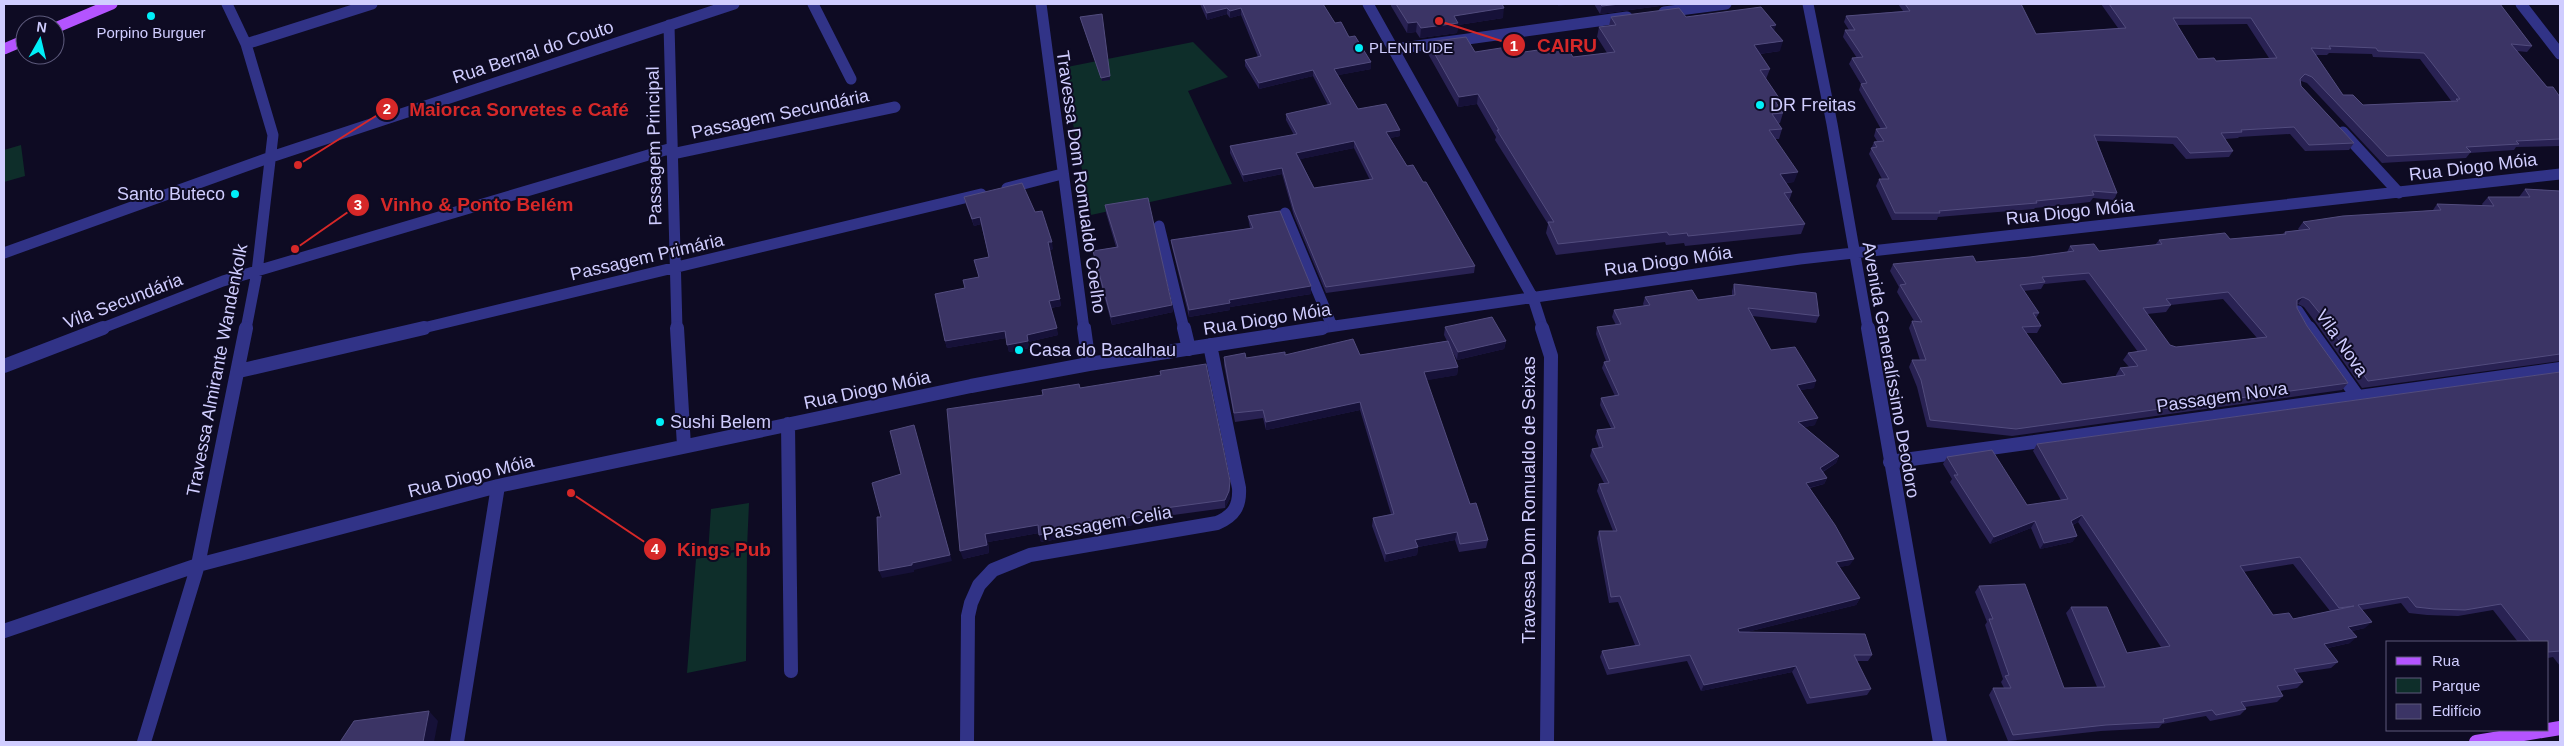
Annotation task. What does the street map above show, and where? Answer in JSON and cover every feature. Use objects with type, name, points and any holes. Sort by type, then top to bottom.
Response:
[{"type":"main road","points":[[65,24],[112,4]]},
{"type":"main road","points":[[2476,742],[2542,731]]},
{"type":"street","name":"Travessa Almirante Wandenkolk","points":[[144,742],[198,565],[239,371],[257,272],[271,157],[273,135],[246,44],[226,4]]},
{"type":"street","points":[[246,44],[372,4]]},
{"type":"street","name":"Rua Bernal do Couto","points":[[4,253],[271,157],[734,4]]},
{"type":"street","points":[[813,4],[851,79]]},
{"type":"street","name":"Travessa Dom Romualdo Coelho","points":[[1040,4],[1089,364]]},
{"type":"street","name":"Travessa Dom Romualdo de Seixas","points":[[1368,4],[1395,49],[1533,298],[1551,356],[1547,742]]},
{"type":"street","points":[[1395,49],[1726,4]]},
{"type":"street","name":"Avenida Generalíssimo Deodoro","points":[[1808,4],[1832,124],[1853,254],[1940,742]]},
{"type":"street","points":[[2521,4],[2560,54]]},
{"type":"street","name":"Passagem Principal","points":[[669,25],[674,269],[684,446]]},
{"type":"street","name":"Passagem Secundária","points":[[257,272],[672,151],[895,107]]},
{"type":"street","points":[[2333,122],[2399,193]]},
{"type":"street","name":"Passagem Primária","points":[[239,371],[674,269],[1062,174]]},
{"type":"street","name":"Rua Diogo Móia","points":[[4,631],[198,565],[498,486],[788,424],[1089,364],[1332,326],[1800,259],[2560,174]]},
{"type":"street","points":[[1285,213],[1332,326]]},
{"type":"street","points":[[1159,226],[1189,348]]},
{"type":"street","name":"Vila Secundária","points":[[4,366],[194,292],[257,272]]},
{"type":"street","name":"Vila Nova","points":[[2298,311],[2357,396]]},
{"type":"street","name":"Passagem Celia","points":[[967,742],[968,616],[971,602],[978,586],[992,571],[1014,560],[1047,552],[1217,523],[1235,514],[1239,506],[1239,488],[1210,345]]},
{"type":"street","name":"Passagem Nova","points":[[1890,462],[2560,369]]},
{"type":"street","points":[[788,424],[790,671]]},
{"type":"street","points":[[457,742],[498,486]]},
{"type":"green space","points":[[1193,42],[1228,77],[1188,91],[1232,184],[1091,215],[1062,68]]},
{"type":"green space","points":[[21,145],[25,176],[4,182],[4,150]]},
{"type":"green space","points":[[749,503],[747,548],[708,554],[711,509]]},
{"type":"green space","points":[[747,550],[746,661],[687,673],[696,559]]},
{"type":"building","points":[[1203,4],[1323,4],[1335,23],[1341,22],[1349,37],[1355,36],[1371,62],[1334,69],[1358,109],[1386,104],[1400,130],[1386,132],[1407,166],[1413,165],[1423,182],[1426,182],[1475,266],[1326,287],[1294,210],[1282,168],[1243,175],[1230,146],[1297,134],[1286,114],[1331,104],[1313,70],[1259,83],[1245,60],[1261,56],[1241,8],[1230,11],[1227,8],[1207,13]],"holes":[[[1354,141],[1373,179],[1314,188],[1296,153]]]},
{"type":"building","points":[[1396,4],[1502,4],[1504,8],[1454,16],[1458,23],[1421,28],[1417,22],[1408,23]]},
{"type":"building","points":[[1600,4],[1620,4],[1602,6]]},
{"type":"building","points":[[1905,4],[2021,4],[2036,34],[2126,28],[2109,4],[2500,4],[2532,46],[2511,44],[2547,87],[2553,87],[2560,97],[2560,139],[2516,141],[2519,144],[2466,147],[2471,152],[2387,156],[2312,77],[2305,74],[2300,79],[2301,86],[2354,143],[2309,145],[2294,127],[2241,130],[2242,132],[2221,133],[2233,151],[2190,153],[2177,137],[2094,135],[2117,193],[2092,191],[2094,195],[2036,201],[2037,203],[1939,211],[1940,213],[1895,213],[1879,179],[1889,179],[1871,148],[1877,147],[1874,142],[1884,141],[1876,129],[1887,128],[1861,84],[1867,83],[1852,58],[1863,57],[1845,30],[1855,30],[1846,16],[1910,11]],"holes":[[[2173,18],[2251,18],[2277,58],[2216,61],[2214,58],[2198,59]],[[2329,46],[2424,53],[2460,99],[2456,99],[2458,101],[2363,105],[2353,95],[2343,95],[2311,48],[2331,49]]]},
{"type":"building","points":[[1761,7],[1776,25],[1770,26],[1783,41],[1754,45],[1770,69],[1760,70],[1779,98],[1773,98],[1783,113],[1772,114],[1782,129],[1769,130],[1798,172],[1780,174],[1792,192],[1784,193],[1805,224],[1688,236],[1687,233],[1669,235],[1667,232],[1558,244],[1548,222],[1554,222],[1497,130],[1499,130],[1478,94],[1459,97],[1428,42],[1466,37],[1475,52],[1520,45],[1524,52],[1566,46],[1573,57],[1615,52],[1599,27],[1616,25],[1611,17],[1679,8],[1686,17]]},
{"type":"building","points":[[1102,14],[1110,76],[1101,78],[1080,17]]},
{"type":"building","points":[[1022,183],[1035,212],[1042,211],[1052,242],[1048,242],[1060,299],[1049,301],[1057,328],[1027,335],[1028,341],[1007,345],[1005,331],[945,341],[935,294],[965,288],[963,280],[979,277],[974,260],[989,257],[980,217],[972,219],[964,197]]},
{"type":"building","points":[[2525,189],[2560,191],[2560,354],[2368,381],[2322,316],[2309,300],[2303,297],[2297,300],[2297,308],[2307,326],[2348,383],[2016,429],[1930,420],[1921,380],[1912,360],[1926,360],[1912,321],[1922,322],[1900,285],[1906,284],[1893,264],[1973,256],[1976,262],[2030,257],[2074,251],[2070,246],[2094,244],[2099,251],[2162,244],[2159,240],[2225,233],[2230,239],[2286,234],[2285,232],[2310,229],[2303,222],[2343,216],[2441,210],[2437,204],[2494,206],[2488,197],[2530,197]],"holes":[[[2089,273],[2147,350],[2128,353],[2138,366],[2120,368],[2125,375],[2062,384],[2022,327],[2041,326],[2033,313],[2039,313],[2020,285],[2045,282],[2042,277]],[[2228,292],[2267,337],[2176,347],[2170,345],[2143,308],[2171,305],[2166,299]]]},
{"type":"building","points":[[1148,198],[1172,305],[1111,317],[1093,251],[1118,247],[1105,205]]},
{"type":"building","points":[[1280,211],[1311,286],[1229,300],[1230,303],[1189,310],[1171,240],[1253,228],[1248,216]]},
{"type":"building","points":[[1734,284],[1816,293],[1819,316],[1748,308],[1771,350],[1795,347],[1816,381],[1797,385],[1818,418],[1798,422],[1839,456],[1820,468],[1827,478],[1806,483],[1835,525],[1854,559],[1836,562],[1860,598],[1738,629],[1739,632],[1865,634],[1872,655],[1854,655],[1871,689],[1810,698],[1796,666],[1704,685],[1690,655],[1609,669],[1602,651],[1640,645],[1620,596],[1611,597],[1599,531],[1617,531],[1599,484],[1609,483],[1592,449],[1603,447],[1597,430],[1615,428],[1601,398],[1619,395],[1604,362],[1610,361],[1597,327],[1621,324],[1614,310],[1650,305],[1645,297],[1692,290],[1698,300],[1735,295]]},
{"type":"building","points":[[1492,317],[1506,341],[1458,352],[1445,327]]},
{"type":"building","points":[[1353,339],[1360,355],[1448,341],[1458,367],[1424,372],[1470,504],[1476,503],[1488,540],[1460,544],[1457,532],[1415,540],[1418,547],[1386,554],[1373,518],[1394,514],[1360,402],[1266,422],[1263,410],[1234,413],[1224,357],[1245,353],[1246,358],[1285,352],[1285,355]]},
{"type":"building","points":[[1206,364],[1230,481],[1229,491],[1225,500],[1165,508],[1165,510],[1039,535],[1038,525],[985,534],[987,545],[960,551],[947,409],[1043,395],[1042,390],[1079,384],[1080,388],[1161,375],[1160,371]]},
{"type":"building","points":[[2560,372],[2560,651],[2549,652],[2549,641],[2530,641],[2501,604],[2465,610],[2434,609],[2416,607],[2408,597],[2358,605],[2372,622],[2348,627],[2357,637],[2324,644],[2338,662],[2294,669],[2303,682],[2277,686],[2283,696],[2241,702],[2246,709],[2216,715],[2212,710],[2163,719],[2164,722],[2106,725],[2013,735],[1993,688],[2011,688],[2005,676],[2009,675],[1989,619],[1993,619],[1979,586],[2025,584],[2064,688],[2105,687],[2071,607],[2107,607],[2127,653],[2170,646],[2082,515],[2071,521],[2077,536],[2044,543],[2035,521],[1994,537],[1954,475],[1958,475],[1947,457],[1992,450],[2027,505],[2068,499],[2037,444]],"holes":[[[2300,557],[2339,608],[2354,606],[2293,619],[2289,613],[2273,615],[2240,566]]]},
{"type":"building","points":[[914,425],[950,555],[879,571],[877,517],[881,517],[872,483],[901,474],[890,431]]},
{"type":"building","points":[[429,711],[423,742],[340,742],[354,721]]},
{"type":"place","name":"Porpino Burguer","points":[[151,16]]},
{"type":"place","name":"CAIRU","points":[[1439,21]]},
{"type":"place","name":"PLENITUDE","points":[[1359,48]]},
{"type":"place","name":"DR Freitas","points":[[1760,105]]},
{"type":"place","name":"Maiorca Sorvetes e Café","points":[[298,165]]},
{"type":"place","name":"Santo Buteco","points":[[235,194]]},
{"type":"place","name":"Vinho & Ponto Belém","points":[[295,249]]},
{"type":"place","name":"Casa do Bacalhau","points":[[1019,350]]},
{"type":"place","name":"Sushi Belem","points":[[660,422]]},
{"type":"place","name":"Kings Pub","points":[[571,493]]}]
